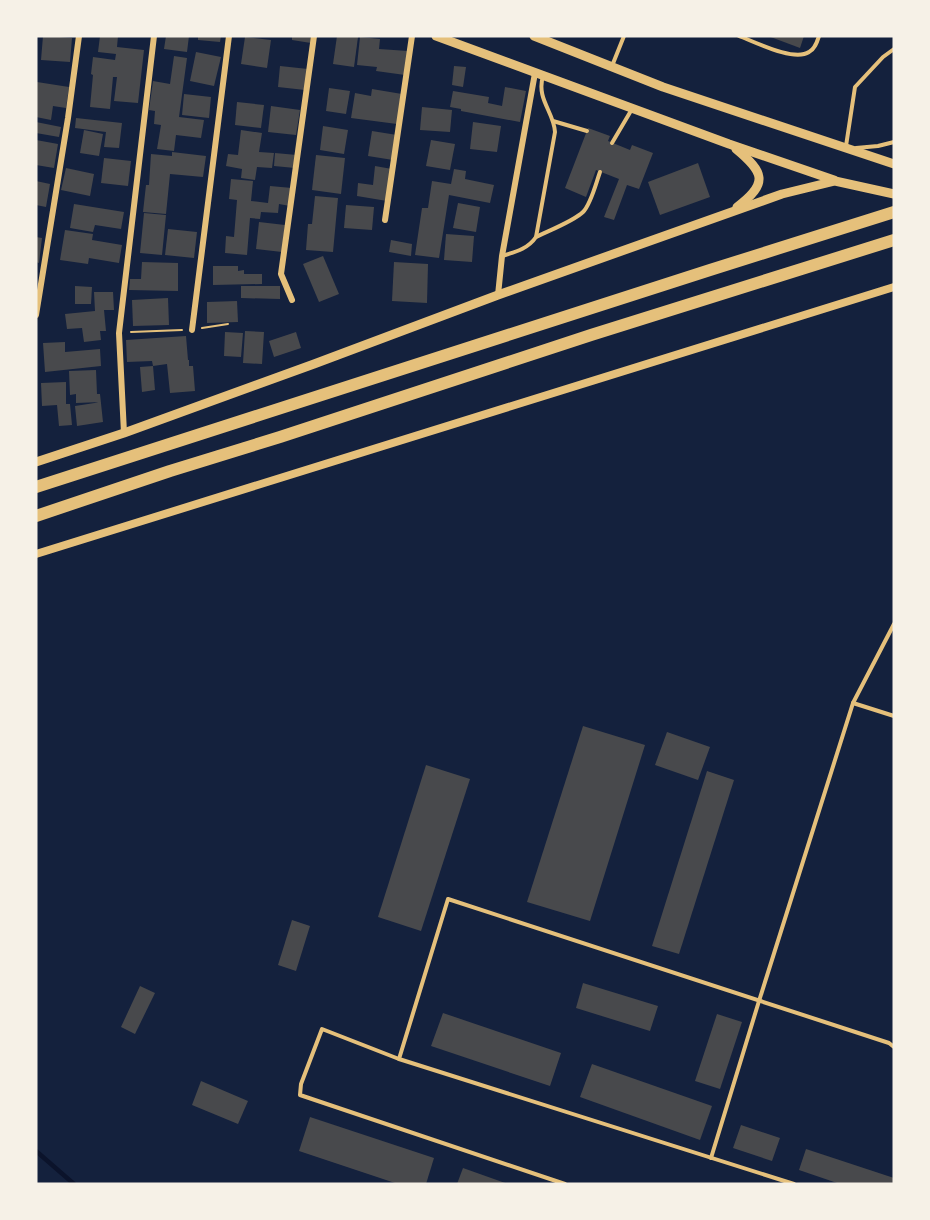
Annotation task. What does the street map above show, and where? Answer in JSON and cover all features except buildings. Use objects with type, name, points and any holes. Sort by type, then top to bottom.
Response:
[{"type":"highway","points":[[36,487],[894,212]]},
{"type":"highway","points":[[36,516],[591,335],[894,240]]},
{"type":"main road","points":[[436,36],[835,181],[894,194]]},
{"type":"main road","points":[[534,36],[663,87],[894,164]]},
{"type":"main road","points":[[724,216],[752,194],[759,177],[754,165],[729,144]]},
{"type":"main road","points":[[36,462],[124,433],[782,194],[835,181]]},
{"type":"street","points":[[36,315],[79,36]]},
{"type":"street","points":[[124,433],[119,333],[154,36]]},
{"type":"street","points":[[192,330],[229,36]]},
{"type":"street","points":[[292,300],[281,274],[314,36]]},
{"type":"street","points":[[386,220],[412,36]]},
{"type":"street","points":[[498,296],[502,256],[539,74]]},
{"type":"street","points":[[36,554],[894,288]]},
{"type":"lane","points":[[612,67],[624,36]]},
{"type":"lane","points":[[739,36],[786,54],[803,55],[812,51],[819,36]]},
{"type":"lane","points":[[894,49],[883,57],[855,87],[846,149],[894,142]]},
{"type":"lane","points":[[502,256],[525,248],[536,237],[555,132],[541,90],[539,74]]},
{"type":"lane","points":[[611,140],[633,109]]},
{"type":"lane","points":[[553,121],[587,131]]},
{"type":"lane","points":[[536,237],[583,212],[600,172]]},
{"type":"lane","points":[[711,1158],[853,703],[894,624]]},
{"type":"lane","points":[[853,703],[894,716]]},
{"type":"lane","points":[[399,1059],[448,899],[889,1043],[894,1047]]},
{"type":"lane","points":[[565,1184],[300,1095],[300,1084],[322,1029],[399,1059],[794,1184]]},
{"type":"path","points":[[119,333],[192,330],[228,324]]},
{"type":"waterway","points":[[36,1151],[74,1184]]}]
